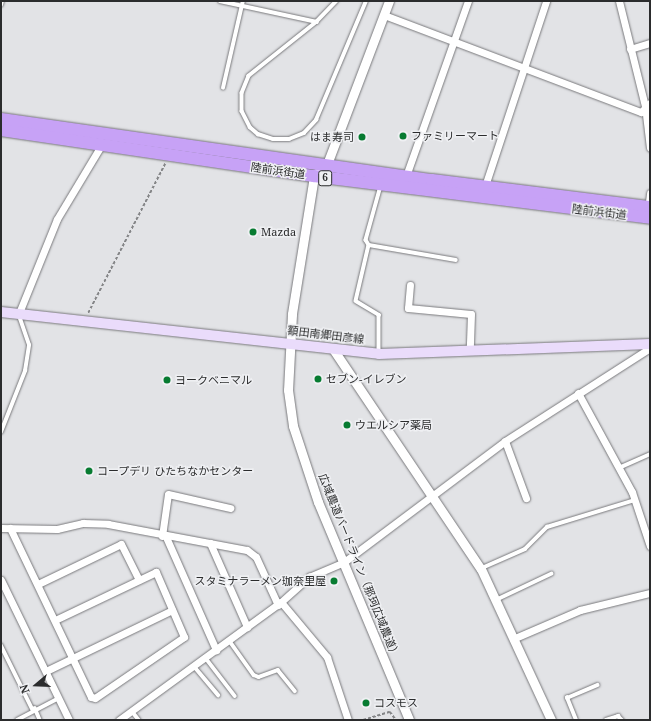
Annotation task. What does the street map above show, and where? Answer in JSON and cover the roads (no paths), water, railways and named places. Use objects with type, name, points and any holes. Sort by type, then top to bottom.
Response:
[{"type":"highway","name":"陸前浜街道","points":[[1,119],[327,164],[649,212]]},
{"type":"highway","name":"陸前浜街道","points":[[1,130],[482,199],[649,212]]},
{"type":"main road","name":"額田南郷田彦線","points":[[1,312],[85,318],[379,354],[650,344]]},
{"type":"street","points":[[314,176],[327,164],[389,1]]},
{"type":"street","points":[[406,176],[455,42],[468,1]]},
{"type":"street","points":[[482,199],[546,1]]},
{"type":"street","points":[[619,1],[630,49],[647,104],[650,148]]},
{"type":"street","points":[[384,15],[523,70],[641,112],[647,104]]},
{"type":"street","points":[[630,49],[650,42]]},
{"type":"street","points":[[19,313],[57,219],[102,144]]},
{"type":"street","name":"広域農道バードライン（那珂広域農道）","points":[[314,176],[288,343],[291,419],[318,502],[409,720]]},
{"type":"street","points":[[649,212],[650,194]]},
{"type":"street","points":[[410,285],[408,308],[471,314],[470,351]]},
{"type":"street","points":[[119,720],[280,604],[309,577],[344,562],[505,441],[650,348]]},
{"type":"street","points":[[333,349],[481,569],[498,599],[551,720]]},
{"type":"street","points":[[578,393],[620,468],[635,500],[650,546]]},
{"type":"street","points":[[505,441],[526,498]]},
{"type":"street","points":[[216,650],[164,536],[168,494],[230,508]]},
{"type":"street","points":[[1,528],[57,529],[83,523],[108,524],[164,536],[247,550],[256,557],[280,604],[327,657],[348,720]]},
{"type":"street","points":[[10,528],[91,697],[95,698],[184,637],[156,572],[55,620]]},
{"type":"street","points":[[210,543],[247,627]]},
{"type":"street","points":[[38,584],[121,544],[139,580]]},
{"type":"street","points":[[1,580],[69,720]]},
{"type":"street","points":[[515,638],[580,610],[650,593]]},
{"type":"street","points":[[46,671],[172,610]]},
{"type":"lane","points":[[1,5],[2,1]]},
{"type":"lane","points":[[220,1],[317,22]]},
{"type":"lane","points":[[223,88],[243,1]]},
{"type":"lane","points":[[337,1],[317,22],[256,68],[245,84],[241,102],[246,119],[266,138],[289,139],[304,133],[316,120],[366,1]]},
{"type":"lane","points":[[379,354],[379,315],[356,301],[369,245],[366,240],[381,185]]},
{"type":"lane","points":[[369,245],[456,260]]},
{"type":"lane","points":[[1,432],[25,371],[29,345],[19,313]]},
{"type":"lane","points":[[620,468],[650,454]]},
{"type":"lane","points":[[481,569],[525,549],[547,526],[635,500]]},
{"type":"lane","points":[[498,599],[551,574]]},
{"type":"lane","points":[[229,640],[254,675],[259,677],[278,670],[295,691]]},
{"type":"lane","points":[[1,645],[40,720]]},
{"type":"lane","points":[[205,657],[235,696]]},
{"type":"lane","points":[[194,666],[218,695]]},
{"type":"lane","points":[[570,720],[575,719],[567,698],[597,685]]},
{"type":"lane","points":[[18,720],[34,709],[58,698]]},
{"type":"lane","points":[[132,711],[139,720]]},
{"type":"lane","points":[[606,720],[618,716],[622,720]]},
{"type":"place","name":"ファミリーマート","points":[[403,136]]},
{"type":"place","name":"はま寿司","points":[[362,137]]},
{"type":"place","name":"Mazda","points":[[253,232]]},
{"type":"place","name":"セブン-イレブン","points":[[318,379]]},
{"type":"place","name":"ヨークベニマル","points":[[167,380]]},
{"type":"place","name":"ウエルシア薬局","points":[[347,425]]},
{"type":"place","name":"コープデリ ひたちなかセンター","points":[[89,471]]},
{"type":"place","name":"スタミナラーメン珈奈里屋","points":[[334,581]]},
{"type":"place","name":"コスモス","points":[[366,703]]}]
